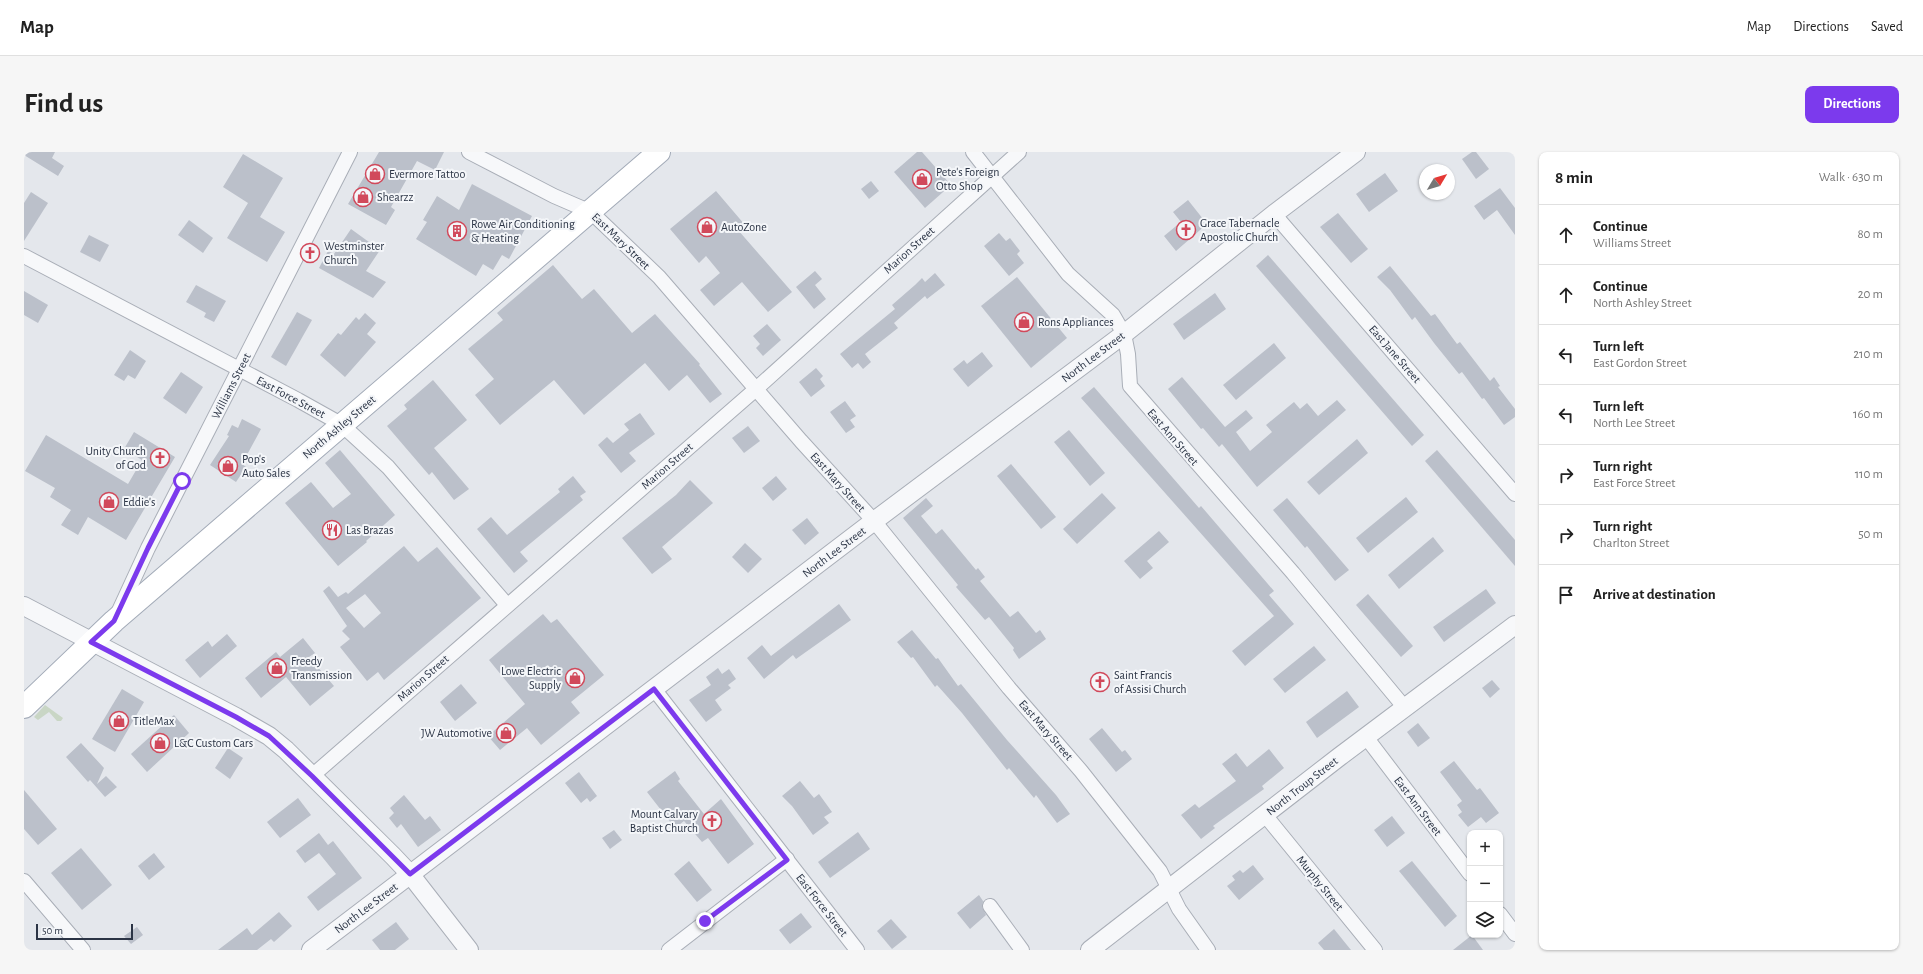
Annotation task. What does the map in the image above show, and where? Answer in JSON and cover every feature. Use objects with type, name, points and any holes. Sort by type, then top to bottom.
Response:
[{"type":"main road","name":"North Ashley Street","points":[[24,707],[114,621],[341,424],[381,392],[659,152]]},
{"type":"street","name":"Williams Street","points":[[114,621],[148,548],[350,152]]},
{"type":"street","name":"East Mary Street","points":[[470,152],[554,196],[591,212],[659,277],[756,389],[874,521],[1009,688],[1081,771],[1160,871],[1179,909],[1208,950]]},
{"type":"street","name":"East Ann Street","points":[[973,152],[1068,274],[1113,315],[1124,334],[1128,354],[1130,386],[1293,573],[1405,708]]},
{"type":"street","name":"Marion Street","points":[[312,776],[756,389],[1019,152]]},
{"type":"street","name":"North Lee Street","points":[[311,950],[874,521],[1124,334],[1274,214],[1356,152]]},
{"type":"street","name":"East Jane Street","points":[[1274,214],[1515,494]]},
{"type":"street","name":"East Force Street","points":[[24,256],[341,424],[388,467],[507,605]]},
{"type":"street","points":[[24,606],[236,717],[269,736],[312,776],[410,874],[469,950]]},
{"type":"street","name":"North Troup Street","points":[[1090,950],[1366,737],[1515,625]]},
{"type":"street","name":"East Force Street","points":[[654,689],[857,950]]},
{"type":"street","name":"East Ann Street","points":[[1366,737],[1467,870]]},
{"type":"street","name":"Murphy Street","points":[[1265,815],[1375,950]]},
{"type":"street","points":[[669,950],[787,860]]},
{"type":"street","points":[[24,881],[83,950]]},
{"type":"street","points":[[990,906],[1022,950]]},
{"type":"street","points":[[1503,918],[1515,934]]},
{"type":"green space","points":[[45,705],[63,718],[61,721],[57,721],[49,712],[38,720],[34,717]]},
{"type":"building","points":[[24,152],[55,152],[52,158],[64,166],[58,176],[24,155]]},
{"type":"building","points":[[379,152],[444,152],[435,170],[417,161],[391,207],[395,210],[386,225],[348,204]]},
{"type":"building","name":"Pete's Foreign Otto Shop","points":[[917,152],[922,152],[951,185],[925,208],[894,172]]},
{"type":"building","points":[[1472,152],[1476,152],[1489,169],[1476,179],[1462,159]]},
{"type":"building","points":[[243,154],[283,178],[260,217],[285,232],[267,262],[227,238],[248,203],[223,187]]},
{"type":"building","points":[[1385,173],[1398,191],[1369,212],[1356,194]]},
{"type":"building","points":[[871,181],[879,191],[869,199],[861,189]]},
{"type":"building","name":"Rowe Air Conditioning & Heating","points":[[472,184],[532,216],[509,259],[502,255],[493,270],[483,264],[476,276],[416,239],[427,222],[423,220],[437,196],[459,210]]},
{"type":"building","points":[[1500,188],[1515,208],[1515,235],[1497,210],[1484,220],[1474,206]]},
{"type":"building","points":[[716,191],[745,225],[738,230],[792,292],[768,312],[742,282],[714,306],[700,290],[720,273],[706,256],[699,263],[670,229]]},
{"type":"building","points":[[31,192],[48,203],[24,241],[24,203]]},
{"type":"building","name":"Grace Tabernacle Apostolic Church","points":[[1188,200],[1207,224],[1176,251],[1164,236],[1181,222],[1173,212]]},
{"type":"building","points":[[1338,213],[1368,249],[1351,263],[1320,227]]},
{"type":"building","points":[[189,220],[213,238],[203,253],[178,235]]},
{"type":"building","points":[[351,229],[380,250],[366,271],[386,282],[373,298],[319,268],[328,251],[334,254]]},
{"type":"building","points":[[999,233],[1006,241],[1010,238],[1020,251],[1017,254],[1024,263],[1009,276],[984,246]]},
{"type":"building","points":[[89,235],[109,245],[100,262],[80,252]]},
{"type":"building","points":[[1268,255],[1424,435],[1412,446],[1256,266]]},
{"type":"building","points":[[553,265],[582,299],[594,289],[632,333],[655,314],[700,364],[699,365],[722,394],[710,403],[687,375],[669,391],[645,363],[584,415],[554,380],[500,425],[475,395],[494,379],[468,349],[503,320],[497,313]]},
{"type":"building","points":[[1390,266],[1431,316],[1435,314],[1457,344],[1460,342],[1490,381],[1494,377],[1500,386],[1498,387],[1515,409],[1515,417],[1504,425],[1462,372],[1459,374],[1415,317],[1412,320],[1390,290],[1377,277]]},
{"type":"building","points":[[815,271],[822,279],[815,285],[826,299],[814,309],[796,287]]},
{"type":"building","points":[[935,273],[945,285],[927,299],[925,296],[894,323],[898,328],[865,354],[871,362],[863,369],[858,363],[852,368],[840,354],[895,309],[892,305],[922,278],[925,282]]},
{"type":"building","name":"Rons Appliances","points":[[1017,277],[1067,338],[1031,368],[981,306]]},
{"type":"building","points":[[196,285],[226,301],[214,322],[204,317],[206,313],[186,302]]},
{"type":"building","points":[[24,291],[48,305],[38,323],[24,315]]},
{"type":"building","points":[[1215,293],[1226,309],[1184,340],[1173,324]]},
{"type":"building","points":[[297,312],[312,320],[286,366],[271,357]]},
{"type":"building","points":[[365,313],[376,323],[367,334],[376,342],[345,377],[320,355],[338,333],[341,335],[356,317],[359,320]]},
{"type":"building","points":[[767,324],[781,340],[763,356],[756,348],[760,344],[753,336]]},
{"type":"building","points":[[1274,343],[1286,358],[1236,400],[1223,385]]},
{"type":"building","points":[[130,350],[146,361],[135,379],[128,375],[124,381],[114,375]]},
{"type":"building","points":[[982,352],[993,366],[968,387],[953,369],[964,360],[967,364]]},
{"type":"building","points":[[816,368],[823,376],[820,379],[825,386],[811,397],[799,382]]},
{"type":"building","points":[[181,372],[203,387],[186,414],[163,398]]},
{"type":"building","points":[[1182,377],[1225,427],[1246,410],[1253,418],[1236,432],[1250,451],[1272,432],[1266,425],[1294,402],[1300,409],[1307,403],[1318,416],[1337,400],[1346,410],[1257,487],[1222,444],[1219,447],[1203,428],[1201,429],[1168,389]]},
{"type":"building","points":[[433,380],[467,420],[434,448],[469,489],[454,500],[432,472],[429,475],[387,426],[407,409],[404,405]]},
{"type":"building","points":[[1094,387],[1199,508],[1201,506],[1274,591],[1269,595],[1294,624],[1245,666],[1232,651],[1274,616],[1081,398]]},
{"type":"building","points":[[845,401],[856,416],[850,420],[855,427],[846,433],[830,412]]},
{"type":"building","points":[[640,413],[655,434],[629,453],[636,461],[621,473],[598,445],[607,437],[613,443],[629,430],[624,424]]},
{"type":"building","points":[[242,419],[261,429],[242,464],[246,467],[236,482],[210,465],[229,436],[227,435],[232,425],[238,428]]},
{"type":"building","points":[[748,426],[760,441],[744,453],[732,438]]},
{"type":"building","points":[[1069,430],[1105,473],[1090,486],[1054,442]]},
{"type":"building","points":[[134,432],[175,457],[126,540],[88,517],[78,535],[61,525],[71,510],[50,497],[55,488],[25,471],[46,435],[128,484],[142,460],[124,449]]},
{"type":"building","points":[[1357,439],[1368,453],[1319,495],[1307,482]]},
{"type":"building","points":[[340,450],[395,515],[366,541],[367,542],[338,566],[285,503],[311,482],[333,508],[351,494],[325,463]]},
{"type":"building","points":[[1437,450],[1515,540],[1515,566],[1425,461]]},
{"type":"building","points":[[1011,464],[1056,517],[1041,529],[997,476]]},
{"type":"building","points":[[573,476],[586,492],[580,496],[583,500],[520,552],[528,561],[514,573],[477,529],[491,517],[507,535],[560,492],[558,489]]},
{"type":"building","points":[[776,476],[787,489],[773,501],[762,488]]},
{"type":"building","points":[[690,480],[713,503],[662,547],[672,559],[652,574],[622,538],[676,495]]},
{"type":"building","points":[[1102,493],[1116,508],[1077,544],[1063,529]]},
{"type":"building","points":[[1406,497],[1418,512],[1368,553],[1356,538]]},
{"type":"building","points":[[926,498],[933,506],[921,516],[936,534],[942,529],[976,570],[978,568],[985,577],[980,581],[1010,617],[1018,611],[1036,633],[1040,630],[1046,639],[1019,659],[1013,650],[1014,648],[989,617],[985,620],[956,587],[958,585],[903,518]]},
{"type":"building","points":[[1287,498],[1349,570],[1335,581],[1307,546],[1305,548],[1273,510]]},
{"type":"building","points":[[807,518],[819,533],[805,545],[792,530]]},
{"type":"building","points":[[1159,531],[1169,542],[1147,561],[1153,568],[1140,579],[1124,561]]},
{"type":"building","points":[[1433,537],[1444,551],[1399,589],[1388,575]]},
{"type":"building","points":[[745,543],[762,559],[748,573],[732,557]]},
{"type":"building","points":[[404,546],[418,562],[437,547],[481,598],[384,680],[378,672],[367,681],[340,647],[350,639],[342,631],[347,626],[323,591],[329,586],[338,597],[346,592],[348,594]],"holes":[[[365,594],[381,613],[364,628],[346,608]]]},
{"type":"building","points":[[1486,589],[1496,603],[1444,642],[1433,627]]},
{"type":"building","points":[[1368,594],[1413,646],[1401,657],[1356,605]]},
{"type":"building","points":[[839,604],[851,620],[796,659],[793,655],[764,679],[747,658],[762,645],[771,656]]},
{"type":"building","name":"Lowe Electric Supply","points":[[543,614],[551,623],[557,619],[604,675],[571,702],[580,713],[541,745],[527,728],[500,750],[488,736],[525,704],[489,660]]},
{"type":"building","points":[[912,630],[936,659],[938,658],[958,686],[961,684],[1007,740],[1056,795],[1070,814],[1057,823],[1036,795],[1034,798],[1009,768],[1007,770],[962,713],[937,685],[935,687],[913,657],[911,658],[897,642]]},
{"type":"building","points":[[227,634],[237,646],[200,678],[185,660],[208,641],[212,647]]},
{"type":"building","points":[[303,638],[315,653],[309,657],[334,686],[310,706],[286,677],[261,698],[245,678],[276,652],[280,657]]},
{"type":"building","points":[[1314,646],[1326,660],[1285,693],[1273,679]]},
{"type":"building","points":[[718,668],[722,674],[729,669],[736,679],[728,685],[731,688],[715,700],[722,710],[706,722],[689,700],[711,685],[706,677]]},
{"type":"building","points":[[1492,680],[1500,689],[1490,698],[1482,688]]},
{"type":"building","points":[[461,684],[477,703],[455,721],[440,702]]},
{"type":"building","points":[[122,689],[144,702],[115,752],[92,739]]},
{"type":"building","points":[[1347,691],[1359,707],[1317,738],[1306,722]]},
{"type":"building","name":"L&C Custom Cars","points":[[174,715],[189,733],[147,772],[131,754]]},
{"type":"building","points":[[1418,723],[1430,738],[1418,747],[1407,732]]},
{"type":"building","points":[[1102,728],[1122,752],[1125,750],[1132,759],[1116,772],[1089,739]]},
{"type":"building","points":[[81,743],[104,768],[97,784],[106,776],[117,787],[105,797],[90,780],[88,782],[66,757]]},
{"type":"building","points":[[228,748],[243,758],[230,779],[215,768]]},
{"type":"building","points":[[1269,749],[1284,768],[1262,786],[1264,789],[1213,826],[1215,828],[1201,839],[1181,815],[1195,804],[1199,808],[1236,781],[1222,764],[1236,753],[1247,767]]},
{"type":"building","points":[[1454,761],[1477,790],[1480,788],[1499,813],[1486,823],[1481,817],[1468,827],[1458,815],[1462,812],[1457,805],[1462,801],[1440,772]]},
{"type":"building","points":[[675,771],[680,779],[678,781],[704,814],[721,799],[754,844],[728,864],[708,838],[702,842],[684,821],[675,828],[647,792]]},
{"type":"building","points":[[579,772],[597,796],[590,802],[587,798],[581,803],[565,783]]},
{"type":"building","points":[[800,781],[814,798],[819,794],[832,812],[824,817],[829,823],[813,835],[792,806],[782,796]]},
{"type":"building","points":[[24,790],[57,829],[38,845],[24,829]]},
{"type":"building","points":[[404,795],[425,820],[430,816],[441,830],[418,847],[401,824],[397,828],[389,818],[394,813],[390,808]]},
{"type":"building","points":[[298,798],[311,815],[280,838],[267,822]]},
{"type":"building","points":[[1392,816],[1405,833],[1387,847],[1374,830]]},
{"type":"building","points":[[614,830],[622,840],[610,849],[602,838]]},
{"type":"building","points":[[858,832],[870,849],[830,878],[818,862]]},
{"type":"building","points":[[319,833],[328,845],[333,841],[362,878],[318,911],[307,897],[336,874],[319,853],[305,863],[296,851]]},
{"type":"building","points":[[81,848],[112,885],[82,910],[51,873]]},
{"type":"building","points":[[154,853],[165,867],[149,880],[138,866]]},
{"type":"building","points":[[689,861],[712,890],[697,902],[674,874]]},
{"type":"building","points":[[1412,861],[1457,916],[1445,927],[1399,871]]},
{"type":"building","points":[[1253,865],[1264,879],[1239,900],[1227,886],[1235,880],[1232,876],[1240,870],[1243,873]]},
{"type":"building","points":[[979,895],[983,901],[982,907],[986,915],[970,929],[957,913]]},
{"type":"building","points":[[279,912],[292,926],[274,942],[271,939],[257,950],[218,950],[247,928],[252,935]]},
{"type":"building","points":[[801,913],[812,927],[790,944],[779,930]]},
{"type":"building","points":[[891,919],[907,937],[892,949],[877,931]]},
{"type":"building","points":[[396,922],[409,939],[395,950],[380,950],[372,940]]},
{"type":"building","points":[[137,927],[143,935],[131,944],[124,936]]},
{"type":"building","points":[[1334,929],[1351,950],[1324,950],[1318,943]]},
{"type":"building","points":[[1468,938],[1474,938],[1483,950],[1453,950]]},
{"type":"place","name":"Evermore Tattoo","points":[[375,174]]},
{"type":"place","name":"Pete's Foreign Otto Shop","points":[[922,179]]},
{"type":"place","name":"Shearzz","points":[[363,197]]},
{"type":"place","name":"AutoZone","points":[[707,227]]},
{"type":"place","name":"Grace Tabernacle Apostolic Church","points":[[1186,230]]},
{"type":"place","name":"Rowe Air Conditioning & Heating","points":[[457,231]]},
{"type":"place","name":"Westminster Church","points":[[310,253]]},
{"type":"place","name":"Rons Appliances","points":[[1024,322]]},
{"type":"place","name":"Unity Church of God","points":[[160,458]]},
{"type":"place","name":"Pop's Auto Sales","points":[[228,466]]},
{"type":"place","name":"Eddie's","points":[[109,502]]},
{"type":"place","name":"Las Brazas","points":[[332,530]]},
{"type":"place","name":"Freedy Transmission","points":[[277,668]]},
{"type":"place","name":"Lowe Electric Supply","points":[[575,678]]},
{"type":"place","name":"Saint Francis of Assisi Church","points":[[1100,682]]},
{"type":"place","name":"TitleMax","points":[[119,721]]},
{"type":"place","name":"JW Automotive","points":[[506,733]]},
{"type":"place","name":"L&C Custom Cars","points":[[160,743]]},
{"type":"place","name":"Mount Calvary Baptist Church","points":[[712,821]]},
{"type":"route","points":[[182,481],[148,548],[114,621],[91,642],[236,717],[269,736],[286,750],[410,874],[654,689],[787,860],[705,921]]}]
